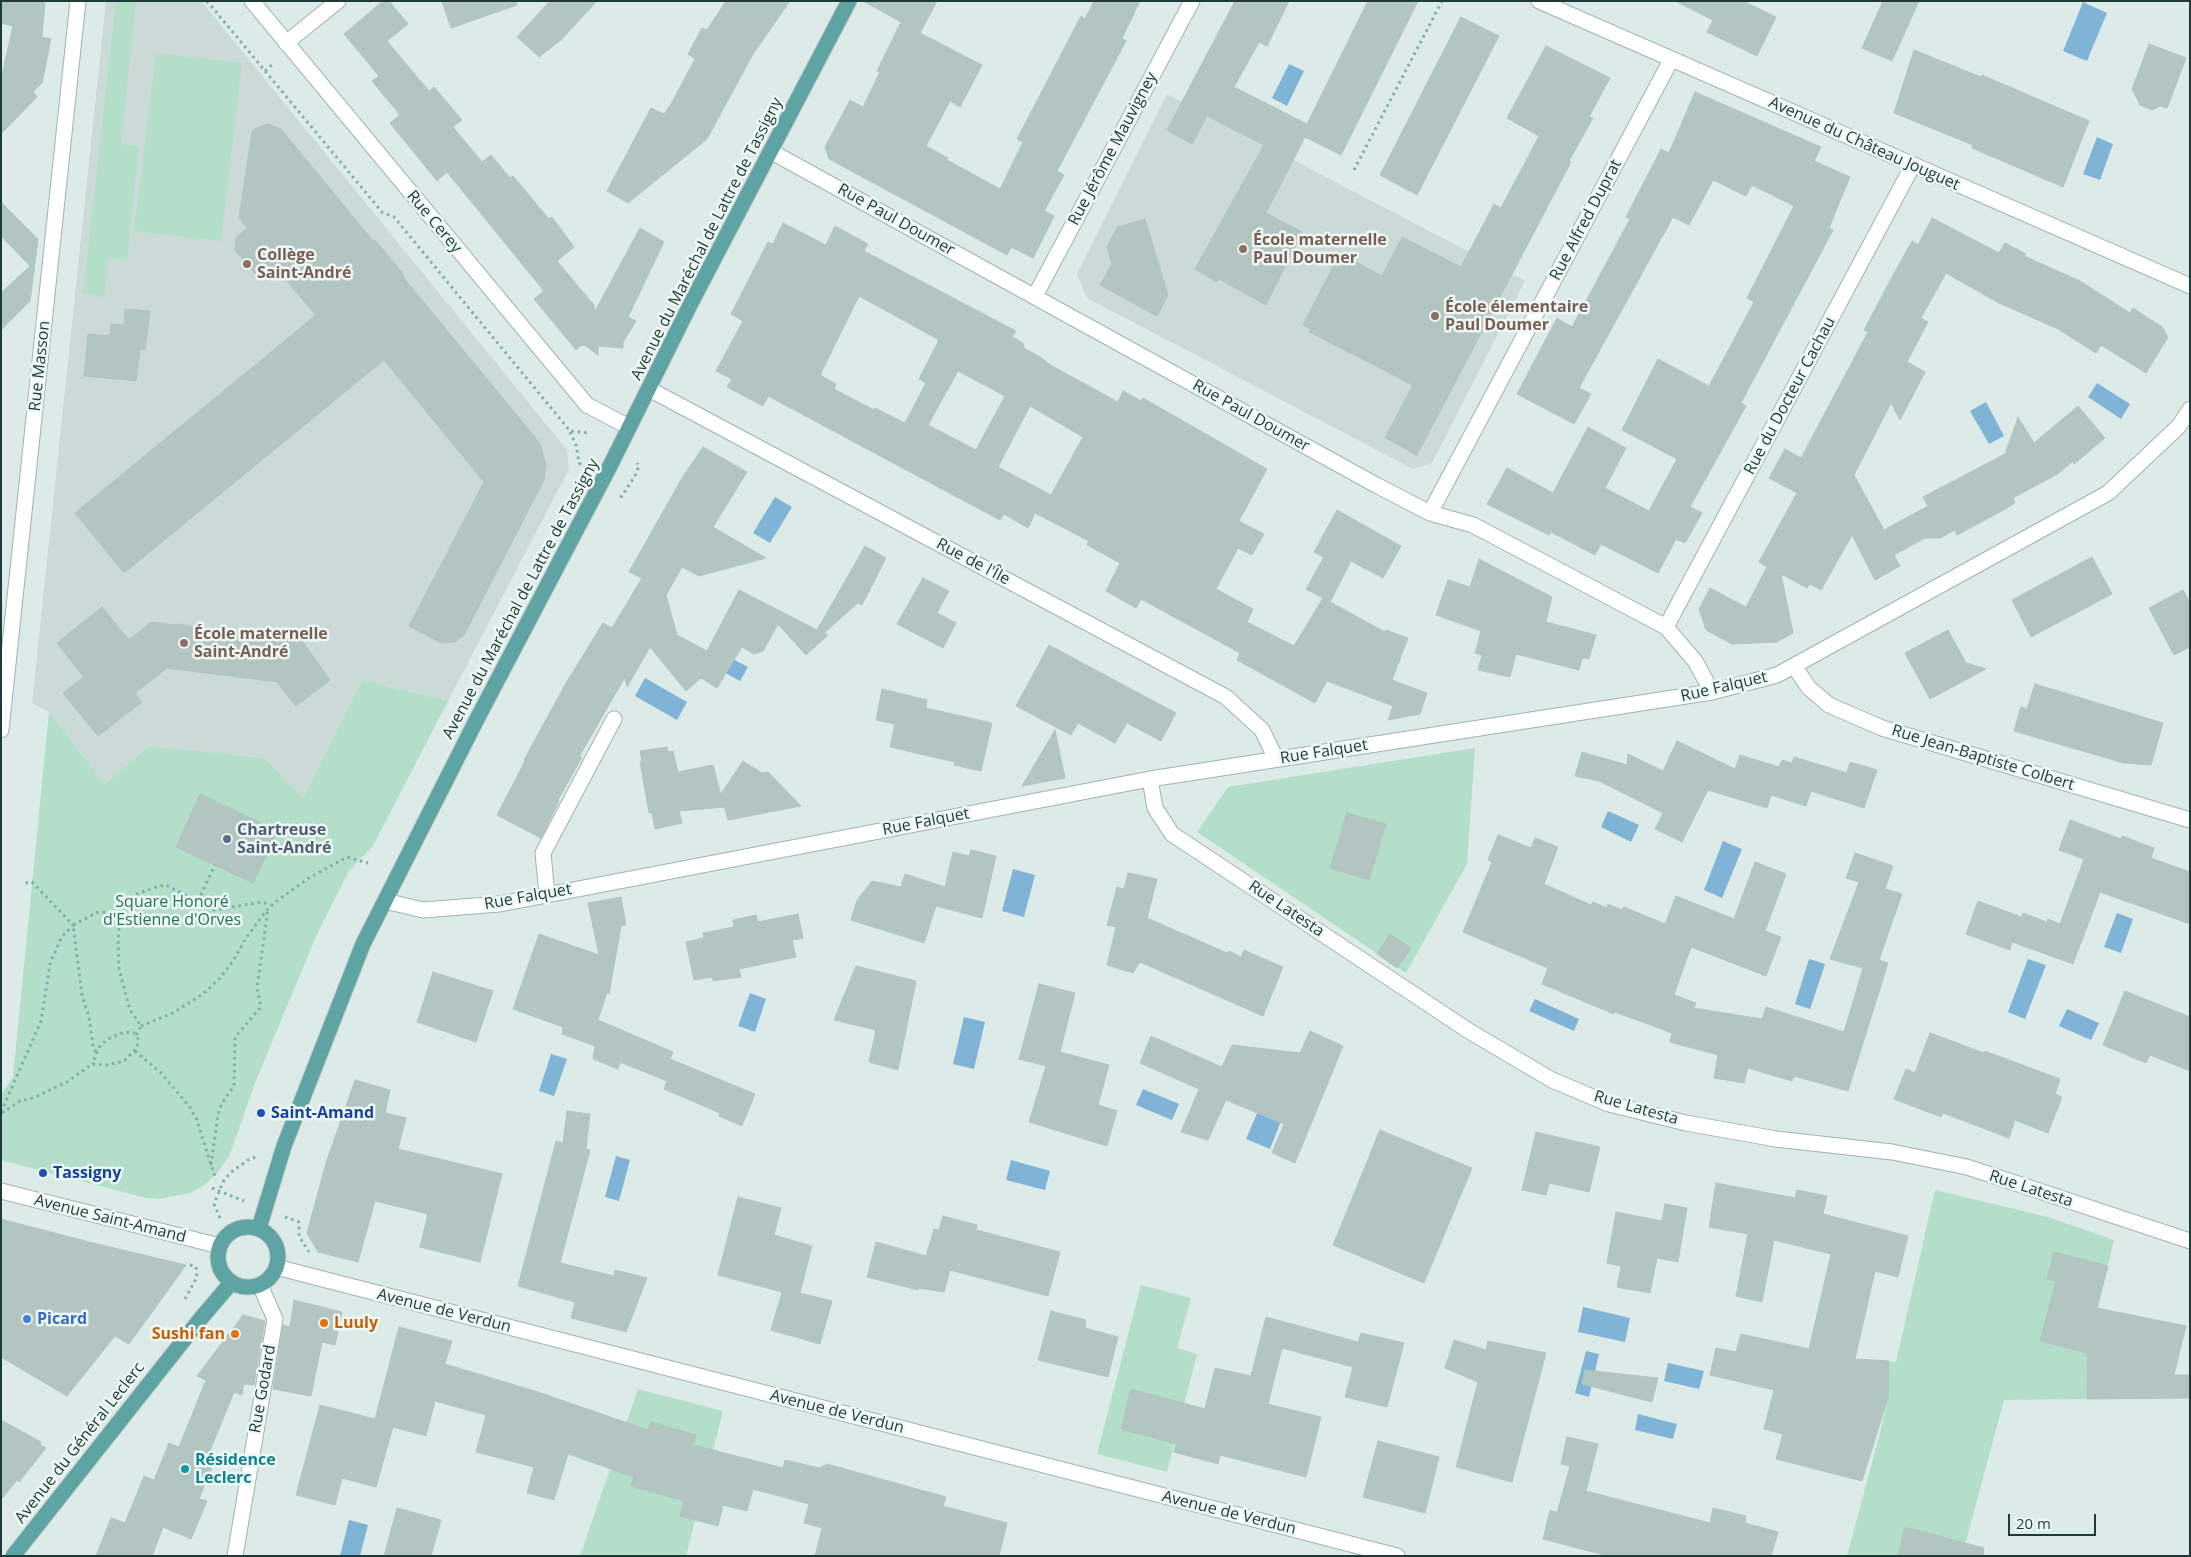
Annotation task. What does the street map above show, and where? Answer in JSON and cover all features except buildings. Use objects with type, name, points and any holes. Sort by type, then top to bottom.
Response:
[{"type":"main road","name":"Avenue du Maréchal de Lattre de Tassigny","points":[[259,1228],[284,1146],[363,944],[691,303],[772,152],[849,1]]},
{"type":"main road","points":[[247,1226],[259,1228],[269,1235],[276,1244],[278,1256],[276,1267],[270,1278],[260,1285],[249,1287],[232,1282],[220,1269],[218,1258],[220,1246],[226,1236],[236,1229],[247,1226]]},
{"type":"main road","name":"Avenue du Général Leclerc","points":[[13,1556],[202,1317],[232,1282]]},
{"type":"street","name":"Rue Masson","points":[[1,730],[78,1]]},
{"type":"street","name":"Rue Cerey","points":[[252,1],[586,405],[629,427]]},
{"type":"street","points":[[286,42],[338,1]]},
{"type":"street","name":"Rue Jérôme Mauvigney","points":[[1035,296],[1192,1]]},
{"type":"street","name":"Avenue du Château Jouguet","points":[[1539,1],[2190,286]]},
{"type":"street","name":"Rue Alfred Duprat","points":[[1430,513],[1671,60]]},
{"type":"street","name":"Rue Paul Doumer","points":[[772,152],[1376,485],[1430,513],[1473,526],[1666,627],[1695,660],[1712,692]]},
{"type":"street","name":"Rue du Docteur Cachau","points":[[1666,627],[1913,165]]},
{"type":"street","name":"Rue de l'Île","points":[[648,389],[1226,698],[1262,730],[1276,759]]},
{"type":"street","name":"Rue Falquet","points":[[385,901],[422,910],[500,904],[1150,779],[1712,692],[1778,675],[2108,493],[2179,426],[2190,409]]},
{"type":"street","name":"Rue Jean-Baptiste Colbert","points":[[1794,666],[1809,688],[1830,705],[1882,728],[2190,820]]},
{"type":"street","points":[[547,895],[543,853],[614,719]]},
{"type":"street","name":"Rue Latesta","points":[[1150,779],[1155,808],[1172,834],[1469,1031],[1552,1080],[1609,1104],[1686,1123],[1776,1139],[1892,1152],[1967,1167],[2190,1241]]},
{"type":"street","name":"Avenue Saint-Amand","points":[[1,1191],[220,1246]]},
{"type":"street","name":"Avenue de Verdun","points":[[276,1267],[1397,1556]]},
{"type":"street","name":"Rue Godard","points":[[235,1556],[275,1319],[260,1285]]},
{"type":"path","points":[[208,1],[382,212],[394,217],[570,432],[576,445],[579,463],[603,478]]},
{"type":"path","points":[[1354,170],[1442,1]]},
{"type":"path","points":[[570,432],[592,433],[619,447]]},
{"type":"path","points":[[1,1112],[20,1101],[33,1098],[66,1082],[92,1064],[114,1064],[124,1061],[134,1051],[138,1039],[136,1036],[141,1026],[173,1013],[203,994],[220,978],[269,907],[309,878],[347,857],[368,863]]},
{"type":"path","points":[[198,901],[215,865]]},
{"type":"path","points":[[25,884],[32,882],[73,925],[82,994],[89,1017],[93,1046],[96,1052]]},
{"type":"path","points":[[141,1026],[130,1010],[121,981],[118,944],[120,913],[124,902],[134,895],[166,885],[214,910],[263,902],[269,907]]},
{"type":"path","points":[[211,1165],[218,1114],[222,1103],[234,1086],[235,1038],[261,1007],[257,988],[269,907]]},
{"type":"path","points":[[1,1112],[41,1021],[52,958],[61,938],[73,925],[98,912],[120,913]]},
{"type":"path","points":[[92,1064],[96,1052],[108,1039],[124,1032],[134,1033],[136,1036]]},
{"type":"path","points":[[134,1051],[161,1073],[189,1106],[196,1118],[216,1180]]},
{"type":"path","points":[[220,1218],[214,1204],[223,1182],[230,1173],[248,1160],[284,1146]]},
{"type":"shaded area","name":"Collège Saint-André","points":[[106,1],[201,1],[567,450],[569,469],[448,701],[362,680],[303,799],[264,758],[149,746],[105,784],[49,712],[32,703]]},
{"type":"shaded area","name":"École maternelle Paul Doumer","points":[[1167,94],[1525,281],[1432,463],[1413,469],[1087,298],[1077,274]]},
{"type":"green space","points":[[116,1],[136,1],[121,144],[139,146],[127,260],[109,258],[104,297],[83,294]]},
{"type":"green space","points":[[156,53],[242,63],[221,241],[134,231]]},
{"type":"green space","name":"Square Honoré d'Estienne d'Orves","points":[[362,680],[448,701],[373,846],[349,871],[318,932],[255,1083],[230,1154],[219,1171],[206,1184],[190,1193],[159,1199],[146,1198],[1,1160],[1,1095],[13,1077],[49,712],[105,784],[149,746],[264,758],[303,798]]},
{"type":"green space","points":[[1475,748],[1467,864],[1406,973],[1197,832],[1228,787]]},
{"type":"green space","points":[[1935,1190],[2048,1217],[2114,1240],[2086,1355],[2087,1399],[2004,1400],[1962,1556],[1847,1556],[1888,1399],[1863,1360],[1896,1362]]},
{"type":"green space","points":[[1141,1285],[1191,1298],[1177,1348],[1197,1354],[1167,1472],[1097,1454]]},
{"type":"green space","points":[[638,1389],[723,1411],[686,1556],[580,1556]]},
{"type":"water","points":[[2083,2],[2107,13],[2087,61],[2063,51]]},
{"type":"water","points":[[1289,64],[1304,71],[1287,106],[1272,98]]},
{"type":"water","points":[[2097,137],[2113,144],[2100,180],[2083,174]]},
{"type":"water","points":[[2097,383],[2130,404],[2121,419],[2088,397]]},
{"type":"water","points":[[1986,402],[2004,436],[1989,444],[1970,411]]},
{"type":"water","points":[[775,497],[792,507],[770,543],[753,533]]},
{"type":"water","points":[[716,650],[748,667],[740,681],[709,664]]},
{"type":"water","points":[[645,678],[687,702],[677,720],[635,696]]},
{"type":"water","points":[[1608,811],[1639,825],[1631,842],[1601,827]]},
{"type":"water","points":[[1723,841],[1742,849],[1722,898],[1704,890]]},
{"type":"water","points":[[1013,869],[1035,875],[1024,917],[1002,911]]},
{"type":"water","points":[[2117,913],[2133,919],[2121,953],[2104,947]]},
{"type":"water","points":[[1809,959],[1825,964],[1810,1009],[1795,1004]]},
{"type":"water","points":[[2028,959],[2046,965],[2025,1019],[2008,1012]]},
{"type":"water","points":[[750,993],[766,999],[755,1032],[738,1026]]},
{"type":"water","points":[[1535,999],[1579,1019],[1574,1031],[1529,1011]]},
{"type":"water","points":[[2067,1009],[2099,1023],[2091,1040],[2059,1026]]},
{"type":"water","points":[[964,1017],[985,1022],[974,1069],[953,1064]]},
{"type":"water","points":[[551,1054],[567,1059],[554,1096],[539,1091]]},
{"type":"water","points":[[1143,1089],[1179,1104],[1172,1120],[1136,1105]]},
{"type":"water","points":[[1258,1111],[1281,1121],[1270,1149],[1246,1139]]},
{"type":"water","points":[[616,1156],[630,1160],[619,1201],[605,1197]]},
{"type":"water","points":[[1011,1160],[1050,1171],[1045,1190],[1006,1180]]},
{"type":"water","points":[[1583,1307],[1630,1318],[1625,1342],[1578,1332]]},
{"type":"water","points":[[1586,1351],[1599,1354],[1589,1397],[1575,1393]]},
{"type":"water","points":[[1668,1363],[1704,1371],[1699,1389],[1664,1381]]},
{"type":"water","points":[[1638,1414],[1677,1424],[1673,1439],[1635,1430]]},
{"type":"water","points":[[349,1520],[368,1525],[360,1556],[340,1556]]},
{"type":"place","name":"École maternelle Paul Doumer","points":[[1243,249]]},
{"type":"place","name":"Collège Saint-André","points":[[247,264]]},
{"type":"place","name":"École élementaire Paul Doumer","points":[[1435,316]]},
{"type":"place","name":"École maternelle Saint-André","points":[[184,643]]},
{"type":"place","name":"Chartreuse Saint-André","points":[[227,839]]},
{"type":"place","name":"Saint-Amand","points":[[261,1113]]},
{"type":"place","name":"Tassigny","points":[[43,1173]]},
{"type":"place","name":"Picard","points":[[27,1319]]},
{"type":"place","name":"Luuly","points":[[324,1323]]},
{"type":"place","name":"Sushi fan","points":[[235,1334]]},
{"type":"place","name":"Résidence Leclerc","points":[[185,1469]]}]
